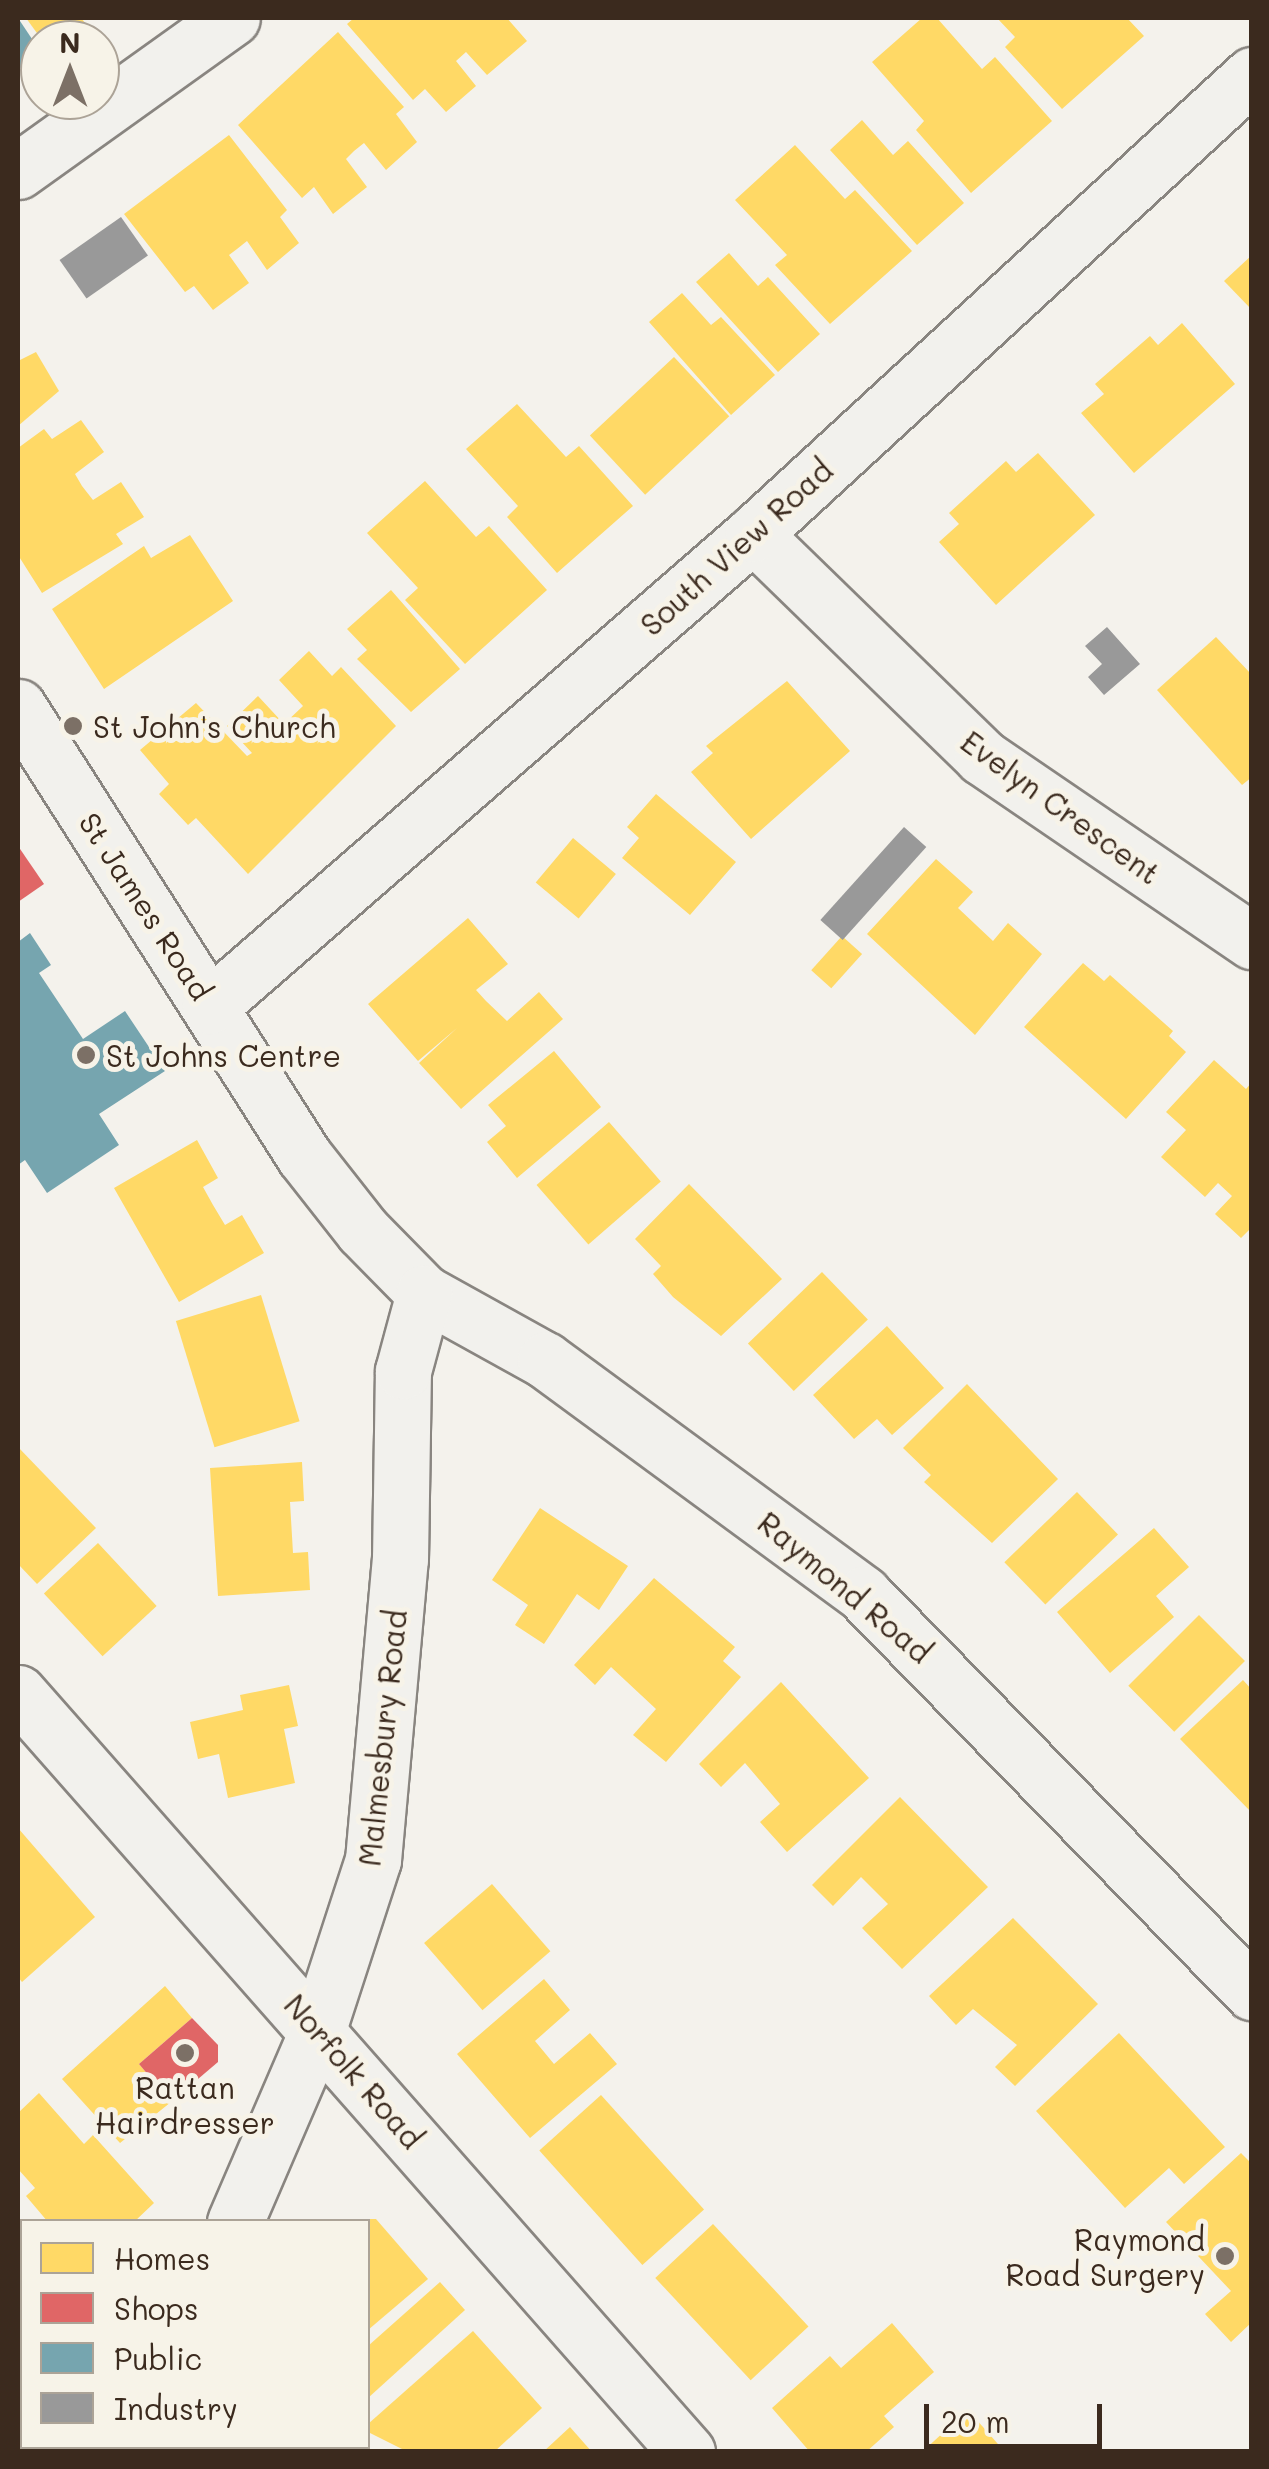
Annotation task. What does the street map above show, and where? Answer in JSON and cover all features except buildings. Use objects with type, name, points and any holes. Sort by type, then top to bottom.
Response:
[{"type":"street","points":[[18,171],[232,18]]},
{"type":"street","name":"South View Road","points":[[210,1006],[753,534],[1252,75]]},
{"type":"street","name":"Evelyn Crescent","points":[[753,534],[982,756],[1252,941]]},
{"type":"street","name":"St James Road","points":[[18,706],[304,1156],[363,1231],[424,1293]]},
{"type":"street","name":"Raymond Road","points":[[424,1293],[546,1360],[837,1572],[930,1658],[1252,1992]]},
{"type":"street","name":"Malmesbury Road","points":[[236,2219],[318,2029],[373,1860],[400,1559],[402,1371],[424,1293]]},
{"type":"street","name":"Norfolk Road","points":[[18,1693],[687,2452]]},
{"type":"place","name":"St John's Church","points":[[73,726]]},
{"type":"place","name":"St Johns Centre","points":[[86,1055]]},
{"type":"place","name":"Rattan Hairdresser","points":[[185,2053]]},
{"type":"place","name":"Raymond Road Surgery","points":[[1225,2256]]}]
